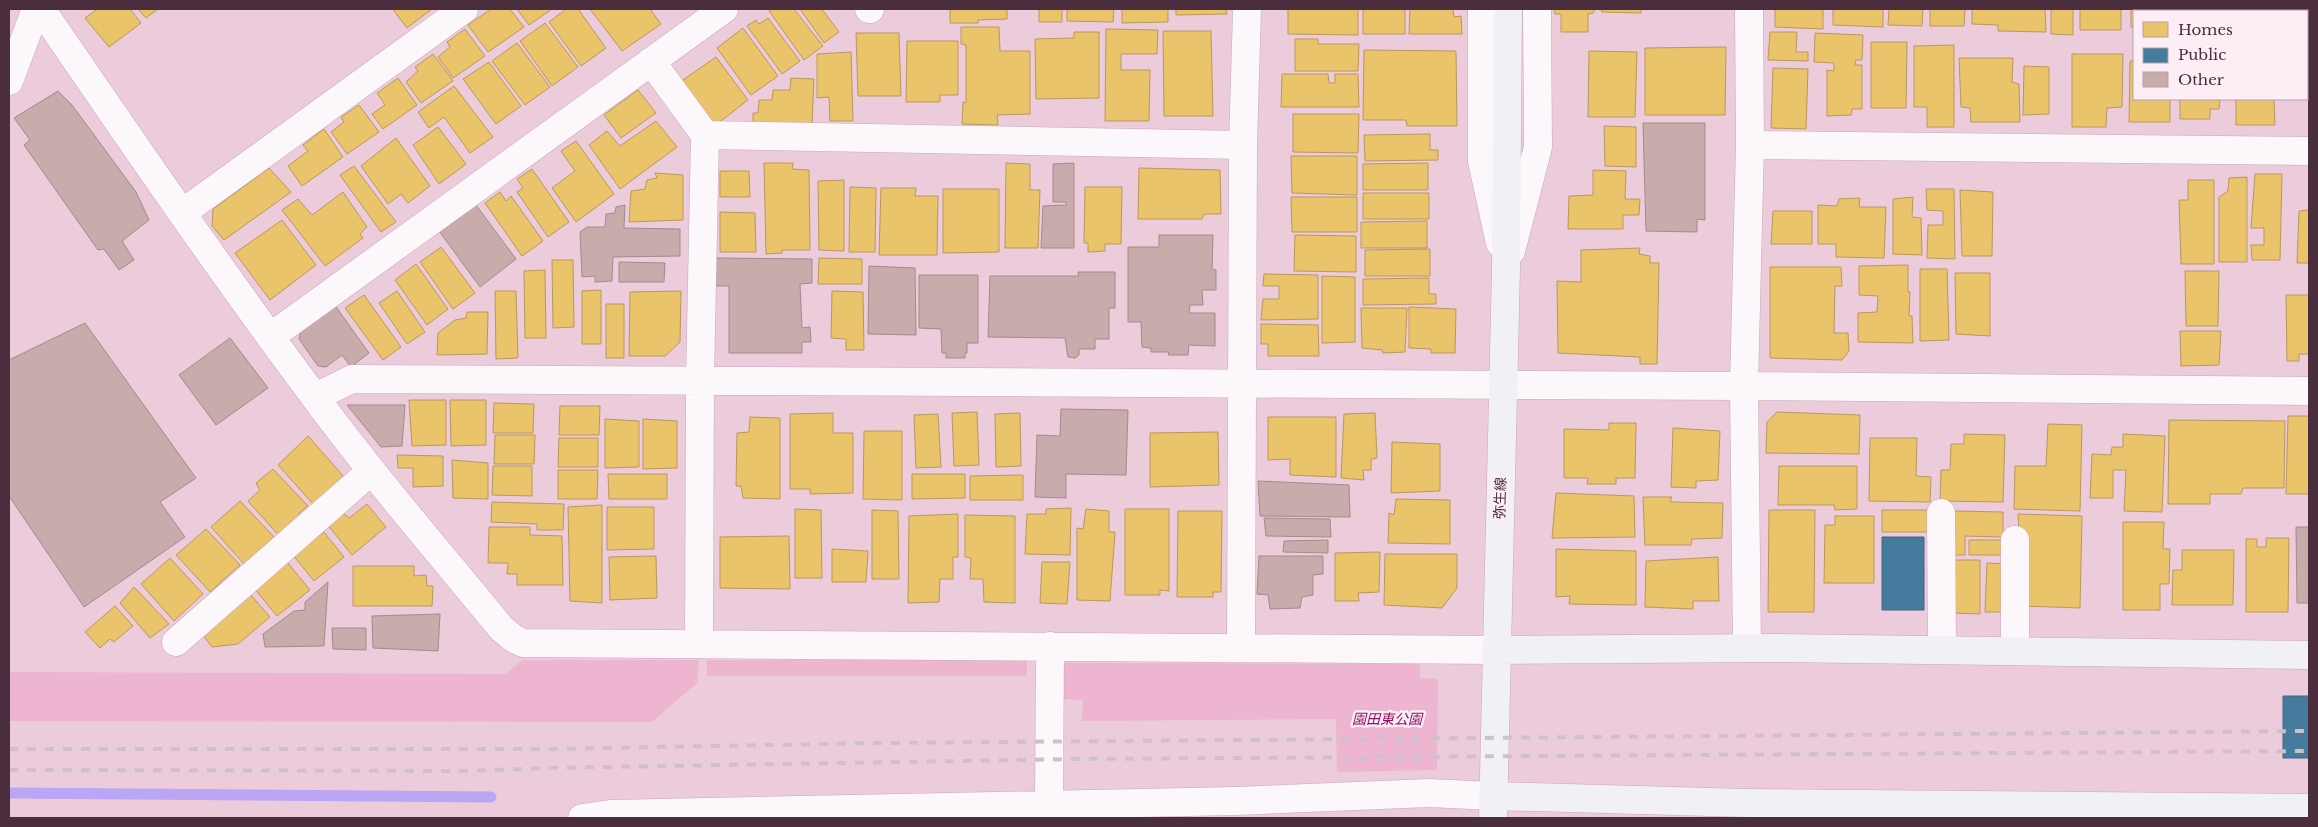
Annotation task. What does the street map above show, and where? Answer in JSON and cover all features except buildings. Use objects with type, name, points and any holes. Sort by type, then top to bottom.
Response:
[{"type":"street","points":[[9,81],[36,9]]},
{"type":"street","points":[[41,9],[182,213],[314,397],[371,471],[501,628],[512,638],[523,644],[1496,650],[1748,648],[2309,655]]},
{"type":"street","points":[[182,213],[464,9]]},
{"type":"street","points":[[270,337],[724,9]]},
{"type":"street","points":[[1241,647],[1244,145],[1247,9]]},
{"type":"street","points":[[1482,9],[1482,161],[1506,269]]},
{"type":"street","name":"弥生線","points":[[1493,807],[1506,269],[1508,9]]},
{"type":"street","points":[[1506,269],[1538,147],[1536,9]]},
{"type":"street","points":[[1748,648],[1744,386],[1750,145],[1749,9]]},
{"type":"street","points":[[651,61],[704,135],[700,380],[700,644]]},
{"type":"street","points":[[704,135],[1244,145]]},
{"type":"street","points":[[1750,145],[2309,152]]},
{"type":"street","points":[[314,397],[352,379],[1744,386],[2309,391]]},
{"type":"street","points":[[176,642],[371,471]]},
{"type":"street","points":[[1941,513],[1942,650]]},
{"type":"street","points":[[2015,540],[2015,651]]},
{"type":"street","points":[[1049,805],[1050,646]]},
{"type":"street","points":[[582,818],[610,814],[1049,805],[1236,810],[1429,793],[1493,807],[1746,811],[2309,808]]},
{"type":"green space","points":[[522,660],[699,660],[697,683],[652,722],[9,721],[9,672],[505,674]]},
{"type":"green space","points":[[707,660],[1027,660],[1027,676],[707,676]]},
{"type":"green space","name":"園田東公園","points":[[1062,663],[1420,664],[1420,678],[1438,679],[1437,770],[1337,772],[1336,719],[1082,721],[1083,700],[1062,699]]},
{"type":"waterway","points":[[9,793],[491,797]]},
{"type":"railway","points":[[9,749],[547,749],[880,743],[2309,731]]},
{"type":"railway","points":[[9,770],[466,771],[1078,759],[2309,751]]}]
